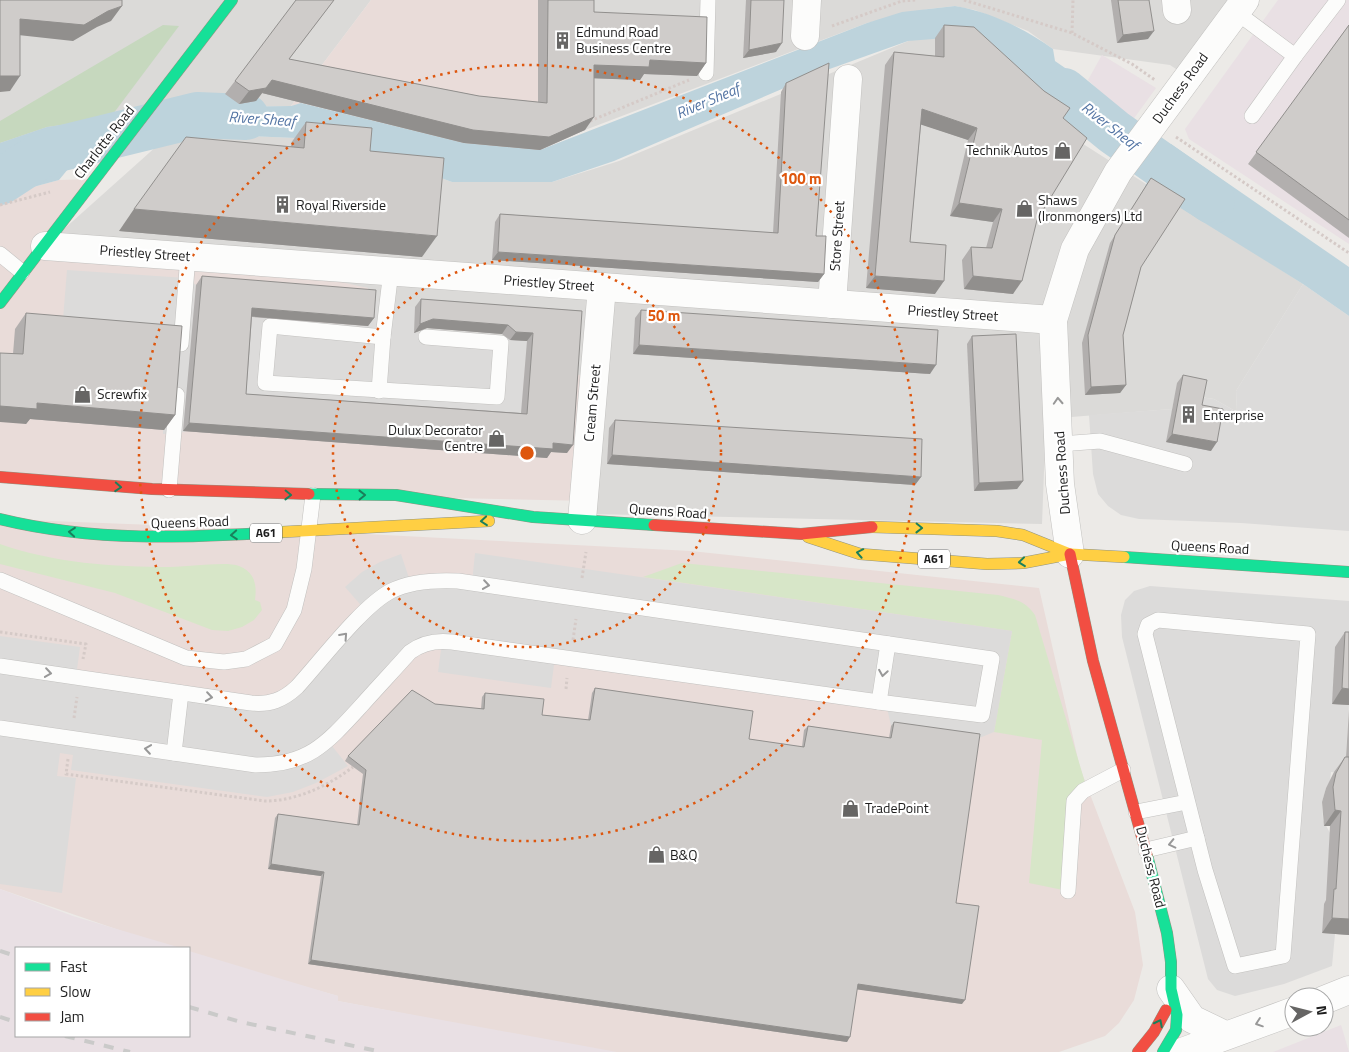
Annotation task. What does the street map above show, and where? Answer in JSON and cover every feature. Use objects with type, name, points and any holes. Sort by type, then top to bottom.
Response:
[{"type":"main road","name":"Charlotte Road","points":[[0,303],[22,272],[45,246],[91,181],[232,0]]},
{"type":"main road","name":"Queens Road","points":[[0,478],[169,490],[313,496],[396,495],[533,517],[801,534],[869,527],[997,530],[1023,535],[1070,554]]},
{"type":"main road","name":"Queens Road","points":[[0,519],[53,531],[182,539],[533,517]]},
{"type":"main road","name":"Queens Road","points":[[801,534],[860,554],[987,564],[1023,563],[1070,554],[1349,572]]},
{"type":"main road","name":"Duchess Road","points":[[1070,554],[1083,620],[1167,933],[1171,962],[1171,990]]},
{"type":"main road","points":[[1138,1052],[1154,1032],[1166,1010],[1171,990]]},
{"type":"main road","points":[[1163,1052],[1176,1030],[1177,1015],[1171,990]]},
{"type":"street","points":[[806,36],[807,0]]},
{"type":"street","name":"Duchess Road","points":[[1070,554],[1060,484],[1060,444],[1053,320],[1075,249],[1095,210],[1118,172],[1241,6]]},
{"type":"street","name":"Store Street","points":[[832,304],[848,79]]},
{"type":"street","name":"Priestley Street","points":[[45,246],[1053,320]]},
{"type":"street","name":"Cream Street","points":[[582,520],[602,287]]},
{"type":"street","points":[[1171,990],[1192,1019],[1225,1035]]},
{"type":"street","points":[[1334,996],[1349,990]]},
{"type":"street","points":[[1182,1052],[1284,1014]]},
{"type":"lane","points":[[706,73],[708,0]]},
{"type":"lane","points":[[1252,116],[1338,0]]},
{"type":"lane","points":[[1241,6],[1295,56]]},
{"type":"lane","points":[[0,254],[22,272]]},
{"type":"lane","points":[[180,359],[188,256]]},
{"type":"lane","points":[[379,392],[390,271]]},
{"type":"lane","points":[[383,337],[270,326],[265,383],[379,392],[497,397],[501,343],[426,337]]},
{"type":"lane","points":[[169,490],[178,378]]},
{"type":"lane","points":[[1060,444],[1100,441],[1185,464]]},
{"type":"lane","points":[[0,580],[186,658],[224,662],[246,659],[275,644],[294,610],[304,569],[313,496]]},
{"type":"lane","points":[[0,666],[258,704],[281,700],[298,687],[379,600],[399,588],[429,581],[458,581],[992,659],[982,715],[452,642],[436,642],[422,645],[410,652],[328,742],[303,756],[278,764],[256,765],[0,728]]},
{"type":"lane","points":[[1158,620],[1308,634],[1284,956],[1236,966],[1187,802],[1145,634],[1148,624],[1158,620]]},
{"type":"lane","points":[[879,702],[888,644]]},
{"type":"lane","points":[[174,753],[180,693]]},
{"type":"lane","points":[[1068,891],[1074,801],[1082,792],[1124,770]]},
{"type":"lane","points":[[1136,812],[1187,802]]},
{"type":"lane","points":[[1146,850],[1197,838]]},
{"type":"path","points":[[806,36],[902,1],[917,0]]},
{"type":"path","points":[[964,0],[1072,33],[1132,64],[1176,94]]},
{"type":"path","points":[[1072,33],[1073,0]]},
{"type":"path","points":[[584,123],[706,73]]},
{"type":"path","points":[[1153,126],[1349,253]]},
{"type":"path","points":[[0,204],[91,181]]},
{"type":"shaded area","points":[[0,0],[371,0],[291,106],[194,107],[75,122],[0,143]]},
{"type":"shaded area","name":"Edmund Road Business Centre","points":[[371,0],[585,0],[540,150],[464,143],[302,103],[291,106]]},
{"type":"shaded area","points":[[585,0],[1245,0],[1188,77],[1170,65],[1053,49],[1028,31],[975,10],[955,6],[928,9],[867,23],[585,130]]},
{"type":"shaded area","points":[[1278,0],[1349,0],[1349,244],[1189,139],[1185,129]]},
{"type":"shaded area","points":[[930,32],[978,77],[1303,284],[1236,391],[1237,412],[1214,399],[1200,397],[1178,383],[1172,409],[1046,419],[1042,524],[591,514],[352,361],[368,288],[45,246],[168,136],[202,134],[295,138],[359,148],[452,182],[552,182],[619,161]]},
{"type":"shaded area","points":[[1102,55],[1156,88],[1132,121],[1088,80]]},
{"type":"shaded area","points":[[93,179],[45,245],[246,261],[368,288],[352,361],[599,376],[589,501],[262,494],[0,477],[0,196],[59,180]]},
{"type":"shaded area","points":[[67,270],[186,278],[196,285],[185,432],[163,434],[163,430],[62,332]]},
{"type":"shaded area","points":[[1303,284],[1349,316],[1349,531],[1241,523],[1139,519],[1121,515],[1108,506],[1098,494],[1093,474],[1089,415],[1172,409],[1196,413],[1200,397],[1214,399],[1237,412],[1236,391]]},
{"type":"shaded area","points":[[370,299],[415,307],[414,333],[527,341],[521,422],[240,402],[246,316],[367,326]]},
{"type":"shaded area","points":[[0,519],[307,531],[691,551],[1039,588],[1080,768],[1135,912],[1143,965],[1134,1000],[1119,1023],[1105,1036],[1059,1052],[606,1052],[338,1001],[338,996],[190,954],[190,947],[168,947],[0,889]]},
{"type":"shaded area","points":[[475,553],[1012,631],[994,732],[977,739],[891,726],[886,703],[555,657],[551,688],[438,672],[442,642],[429,643],[328,741],[348,766],[316,783],[293,792],[267,797],[71,770],[73,755],[60,753],[57,776],[76,778],[62,893],[0,884],[0,636],[80,647],[76,677],[270,703],[366,611],[345,587],[362,572],[380,562],[401,554],[411,584],[472,583]]},
{"type":"shaded area","points":[[1150,586],[1349,601],[1349,648],[1335,647],[1349,705],[1345,773],[1331,772],[1330,781],[1322,802],[1323,820],[1330,833],[1328,867],[1336,905],[1324,904],[1322,933],[1335,934],[1332,966],[1284,984],[1235,996],[1217,990],[1208,979],[1122,637],[1121,615],[1125,600],[1134,591]]},
{"type":"shaded area","points":[[0,889],[73,916],[178,947],[15,947],[15,1037],[190,1037],[190,951],[338,996],[338,1001],[617,1052],[0,1052]]},
{"type":"shaded area","points":[[1341,1025],[1349,1052],[1273,1052],[1311,1037],[1334,1037],[1334,1028]]},
{"type":"green space","points":[[163,25],[179,26],[110,118],[47,127],[0,143],[0,121]]},
{"type":"green space","points":[[0,544],[41,556],[105,565],[170,567],[225,564],[239,566],[252,575],[256,589],[255,600],[260,602],[262,610],[254,620],[242,627],[228,631],[212,630],[115,593],[0,564]]},
{"type":"green space","points":[[682,563],[998,595],[1014,599],[1028,607],[1035,615],[1087,789],[1082,791],[1068,891],[1029,883],[1042,740],[994,732],[1012,631],[643,577]]},
{"type":"water","points":[[955,6],[981,12],[1006,22],[1030,34],[1053,49],[1055,61],[1081,79],[1122,117],[1104,143],[1061,121],[946,38],[908,41],[824,71],[614,161],[552,182],[452,182],[359,148],[295,138],[202,134],[168,136],[194,107],[291,106],[301,103],[464,143],[540,150],[867,23],[902,12]]},
{"type":"water","points":[[110,118],[59,180],[0,196],[0,143],[47,127]]},
{"type":"water","points":[[1171,144],[1349,267],[1349,316],[1303,284],[1145,186]]},
{"type":"building","points":[[0,0],[122,0],[122,6],[108,11],[84,25],[20,19],[20,76],[0,76]]},
{"type":"building","points":[[296,0],[334,0],[289,59],[479,96],[547,103],[548,0],[594,0],[594,12],[707,17],[706,63],[650,60],[649,67],[594,65],[594,117],[549,137],[473,130],[272,80],[266,88],[249,91],[235,81]]},
{"type":"building","points":[[751,0],[784,0],[782,43],[749,50]]},
{"type":"building","points":[[1118,0],[1149,0],[1154,31],[1123,35]]},
{"type":"building","points":[[944,25],[974,27],[1044,91],[1070,108],[1063,118],[1087,138],[1037,220],[1022,281],[973,276],[971,247],[992,248],[1002,209],[959,203],[977,128],[922,109],[910,242],[946,245],[944,281],[875,276],[894,52],[944,57]]},
{"type":"building","points":[[1349,25],[1349,220],[1256,152]]},
{"type":"building","points":[[829,63],[816,236],[826,236],[824,274],[498,252],[500,214],[778,233],[786,83]]},
{"type":"building","name":"Royal Riverside","points":[[306,122],[372,128],[370,151],[444,158],[437,236],[134,209],[186,137],[304,148]]},
{"type":"building","points":[[1151,178],[1185,199],[1141,267],[1123,335],[1126,385],[1091,387],[1088,335],[1115,235]]},
{"type":"building","points":[[202,276],[376,290],[374,318],[252,308],[246,394],[527,414],[533,333],[516,332],[508,325],[433,319],[420,324],[421,299],[582,311],[573,445],[553,443],[553,449],[189,423]]},
{"type":"building","points":[[641,310],[938,330],[936,365],[639,345]]},
{"type":"building","name":"Screwfix","points":[[26,313],[182,326],[175,415],[37,403],[37,409],[0,406],[0,353],[23,354]]},
{"type":"building","points":[[1016,334],[1023,481],[979,483],[972,336]]},
{"type":"building","name":"Enterprise","points":[[1183,375],[1207,380],[1202,405],[1223,409],[1217,442],[1172,434]]},
{"type":"building","points":[[615,420],[922,439],[921,477],[612,455]]},
{"type":"building","points":[[1345,632],[1349,632],[1349,689],[1342,688]]},
{"type":"building","name":"B&Q","points":[[595,688],[753,711],[749,739],[804,747],[808,726],[891,738],[894,722],[980,734],[956,903],[979,906],[965,1000],[858,984],[850,1037],[311,960],[324,872],[271,864],[278,814],[359,825],[366,770],[348,756],[412,690],[435,704],[484,709],[485,693],[544,699],[542,715],[590,720]]},
{"type":"building","points":[[1345,757],[1349,757],[1349,919],[1332,918],[1334,889],[1336,889],[1341,811],[1335,810],[1333,787],[1336,773]]},
{"type":"waterway","name":"River Sheaf","points":[[1064,91],[1114,132],[1212,201]]},
{"type":"waterway","name":"River Sheaf","points":[[0,182],[46,152],[197,115],[246,117]]},
{"type":"railway","points":[[0,951],[15,956]]},
{"type":"railway","points":[[190,1007],[241,1022],[382,1052]]},
{"type":"railway","points":[[0,1017],[15,1022]]},
{"type":"railway","points":[[69,1037],[130,1052]]},
{"type":"traffic: fast","points":[[0,303],[232,0]]},
{"type":"traffic: fast","points":[[309,494],[396,495],[533,517],[654,525]]},
{"type":"traffic: fast","points":[[0,519],[70,532],[105,535],[176,537],[282,532]]},
{"type":"traffic: fast","points":[[1124,557],[1349,572]]},
{"type":"traffic: fast","points":[[1147,855],[1167,933],[1171,962],[1171,989],[1177,1015],[1176,1030],[1163,1052]]},
{"type":"traffic: slow","points":[[282,532],[489,521]]},
{"type":"traffic: slow","points":[[872,527],[997,531],[1023,535],[1070,554]]},
{"type":"traffic: slow","points":[[808,537],[860,554],[987,564],[1023,563],[1070,554],[1124,557]]},
{"type":"traffic: jam","points":[[0,477],[152,489],[309,494]]},
{"type":"traffic: jam","points":[[654,525],[801,534],[872,527]]},
{"type":"traffic: jam","points":[[1070,554],[1093,661],[1147,855]]},
{"type":"traffic: jam","points":[[1138,1052],[1154,1032],[1166,1010]]},
{"type":"place","name":"Edmund Road Business Centre","points":[[562,40]]},
{"type":"place","name":"Technik Autos","points":[[1062,150]]},
{"type":"place","name":"Royal Riverside","points":[[282,205]]},
{"type":"place","name":"Shaws (Ironmongers) Ltd","points":[[1024,208]]},
{"type":"place","name":"Screwfix","points":[[83,394]]},
{"type":"place","name":"Enterprise","points":[[1189,415]]},
{"type":"place","name":"Dulux Decorator Centre","points":[[497,438]]},
{"type":"place","name":"TradePoint","points":[[851,808]]},
{"type":"place","name":"B&Q","points":[[656,855]]}]
